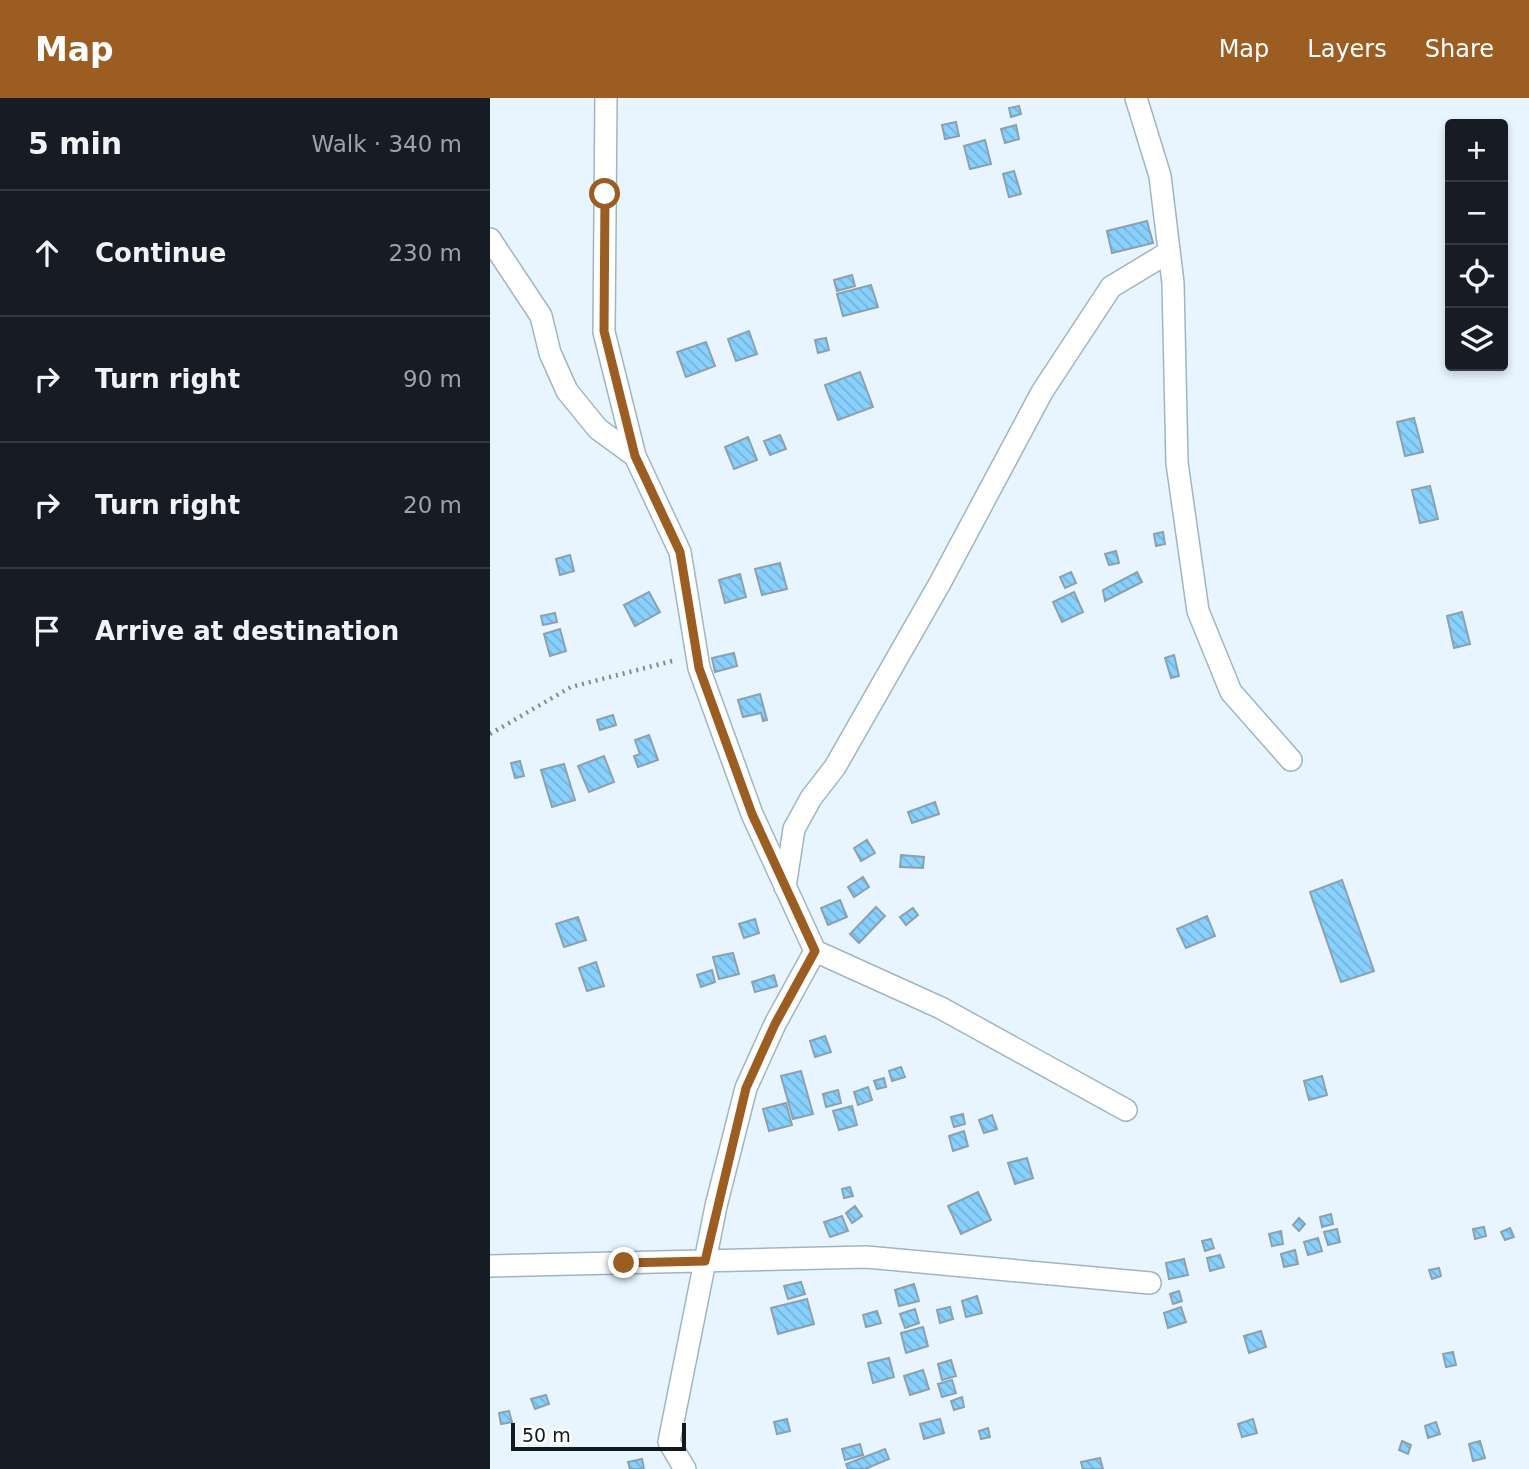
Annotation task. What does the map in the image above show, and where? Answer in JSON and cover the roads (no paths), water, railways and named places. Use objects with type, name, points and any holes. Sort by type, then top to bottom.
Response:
[{"type":"street","points":[[606,98],[604,331],[635,456],[680,552],[699,668],[752,814],[815,951],[941,1008],[1126,1110]]},
{"type":"street","points":[[1136,98],[1160,177],[1173,283],[1177,463],[1198,611],[1231,692],[1291,760]]},
{"type":"street","points":[[490,239],[541,316],[550,353],[567,391],[598,429],[635,456]]},
{"type":"street","points":[[785,887],[794,829],[811,798],[835,767],[920,618],[1042,392],[1111,287],[1169,251]]},
{"type":"street","points":[[685,1469],[668,1442],[705,1261],[746,1088],[775,1024],[815,951]]},
{"type":"street","points":[[490,1266],[866,1257],[1150,1283]]}]
